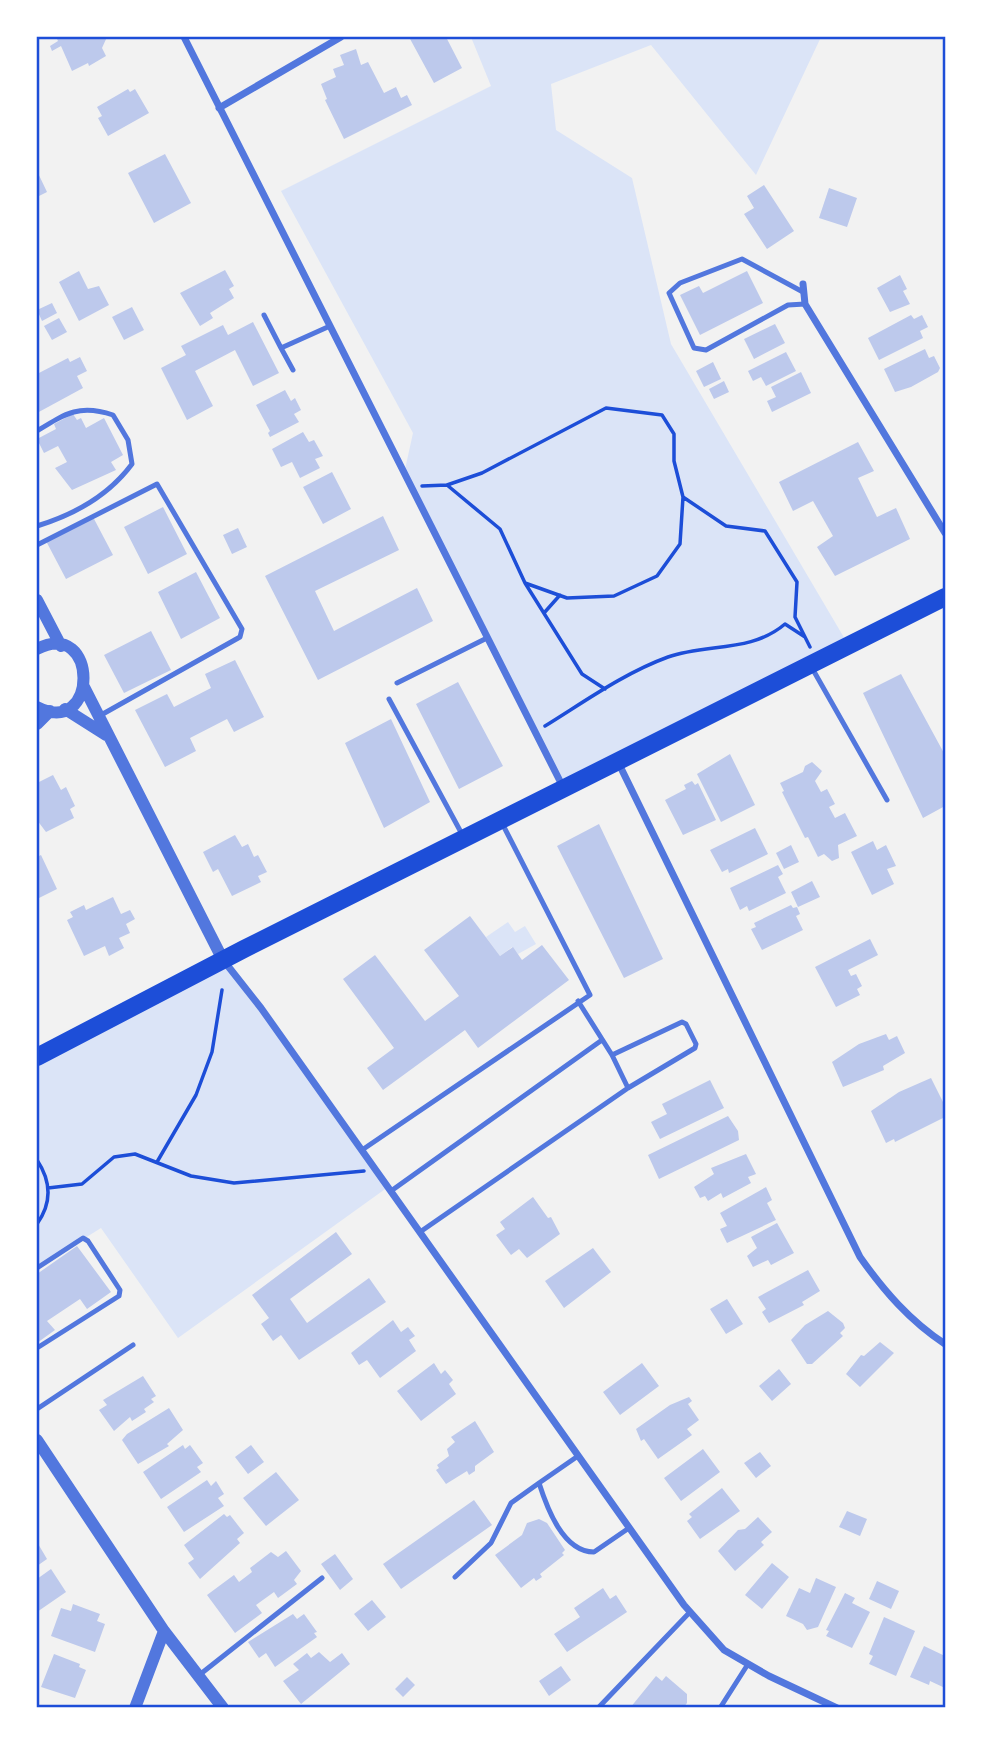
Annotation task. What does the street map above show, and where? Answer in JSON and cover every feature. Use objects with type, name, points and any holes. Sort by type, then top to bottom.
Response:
[{"type":"main road","points":[[37,1057],[223,960],[945,597]]},
{"type":"street","points":[[184,37],[564,789]]},
{"type":"street","points":[[219,108],[341,37]]},
{"type":"street","points":[[803,288],[805,304],[945,533]]},
{"type":"street","points":[[38,610],[61,646],[79,657],[84,666],[85,687],[100,716],[106,735],[223,960],[261,1008],[690,1612],[723,1650],[837,1708]]},
{"type":"street","points":[[37,649],[61,646]]},
{"type":"street","points":[[37,706],[50,711],[65,709],[80,697],[85,687]]},
{"type":"street","points":[[65,709],[106,735]]},
{"type":"street","points":[[37,724],[50,711]]},
{"type":"street","points":[[618,762],[860,1257],[884,1290],[907,1314],[945,1343]]},
{"type":"street","points":[[37,1440],[164,1631],[223,1708]]},
{"type":"street","points":[[135,1708],[164,1631]]},
{"type":"lane","points":[[803,288],[742,259],[680,283],[669,293],[686,336],[694,348],[706,350],[788,305],[805,304]]},
{"type":"lane","points":[[264,315],[293,370]]},
{"type":"lane","points":[[281,348],[330,327]]},
{"type":"lane","points":[[37,431],[72,411],[92,408],[113,415],[128,440],[132,464],[118,484],[56,520],[37,526]]},
{"type":"lane","points":[[37,545],[157,484],[242,629],[240,637],[100,716]]},
{"type":"lane","points":[[397,683],[487,638]]},
{"type":"lane","points":[[814,663],[887,800]]},
{"type":"lane","points":[[389,699],[464,839]]},
{"type":"lane","points":[[362,1150],[590,995],[569,959],[501,821]]},
{"type":"lane","points":[[578,1002],[612,1055],[628,1088]]},
{"type":"lane","points":[[420,1232],[628,1088],[695,1048],[696,1044],[687,1024],[682,1022],[612,1055]]},
{"type":"lane","points":[[391,1191],[603,1040]]},
{"type":"lane","points":[[37,1268],[83,1238],[88,1241],[120,1290],[119,1296],[37,1348]]},
{"type":"lane","points":[[37,1409],[133,1345]]},
{"type":"lane","points":[[455,1577],[491,1543],[511,1503],[578,1456]]},
{"type":"lane","points":[[539,1483],[561,1530],[576,1548],[594,1552],[629,1528]]},
{"type":"lane","points":[[198,1676],[322,1578]]},
{"type":"lane","points":[[598,1708],[690,1612]]},
{"type":"lane","points":[[720,1708],[748,1664]]},
{"type":"path","points":[[411,486],[447,485],[482,473],[606,408],[662,415],[674,434],[674,461],[682,497],[680,544],[657,576],[614,596],[567,598],[525,583]]},
{"type":"path","points":[[447,485],[499,529],[525,583],[582,674],[605,689]]},
{"type":"path","points":[[682,497],[726,526],[765,531],[797,582],[795,617],[814,663]]},
{"type":"path","points":[[544,613],[560,595]]},
{"type":"path","points":[[535,733],[605,689],[665,658],[694,649],[757,642],[785,624],[805,637]]},
{"type":"path","points":[[157,1162],[196,1095],[212,1052],[222,990]]},
{"type":"path","points":[[48,1188],[82,1184],[114,1157],[135,1154],[191,1177],[234,1183],[376,1170]]},
{"type":"path","points":[[37,1160],[44,1171],[48,1188],[48,1202],[37,1224]]},
{"type":"shaded area","points":[[471,37],[821,37],[756,175],[651,45],[551,84],[556,130],[632,178],[671,344],[849,646],[564,789],[404,474],[413,433],[281,191],[491,86]]},
{"type":"shaded area","points":[[508,922],[515,932],[525,926],[536,944],[518,954],[512,947],[500,956],[486,937]]},
{"type":"shaded area","points":[[223,960],[388,1187],[178,1338],[101,1228],[37,1268],[37,1056]]},
{"type":"building","points":[[56,37],[107,37],[102,48],[106,56],[89,66],[88,63],[72,71],[61,46],[52,51],[50,46],[58,41]]},
{"type":"building","points":[[409,37],[446,37],[462,68],[434,83]]},
{"type":"building","points":[[356,49],[361,65],[368,62],[384,93],[396,87],[401,98],[407,95],[412,105],[344,139],[325,100],[327,99],[321,84],[336,77],[333,69],[344,65],[340,55]]},
{"type":"building","points":[[128,89],[130,92],[135,89],[149,113],[108,136],[98,118],[102,116],[97,107]]},
{"type":"building","points":[[165,154],[191,203],[154,223],[128,173]]},
{"type":"building","points":[[37,171],[47,192],[37,197]]},
{"type":"building","points":[[764,185],[794,231],[767,249],[744,214],[754,208],[747,196]]},
{"type":"building","points":[[829,188],[857,198],[847,227],[819,218]]},
{"type":"building","points":[[225,270],[234,286],[229,289],[234,298],[210,313],[213,318],[200,326],[180,293]]},
{"type":"building","points":[[79,271],[88,289],[99,286],[109,305],[79,321],[59,282]]},
{"type":"building","points":[[747,271],[763,303],[700,335],[680,295],[699,286],[703,293]]},
{"type":"building","points":[[900,275],[907,289],[903,291],[910,304],[890,312],[877,288]]},
{"type":"building","points":[[52,303],[57,313],[42,321],[37,310]]},
{"type":"building","points":[[132,307],[144,330],[124,340],[112,317]]},
{"type":"building","points":[[911,315],[914,319],[922,315],[928,327],[920,331],[923,338],[879,360],[868,338]]},
{"type":"building","points":[[59,318],[67,332],[52,340],[44,326]]},
{"type":"building","points":[[253,322],[279,373],[253,386],[235,350],[195,371],[213,406],[187,420],[161,368],[186,355],[181,346],[223,325],[228,335]]},
{"type":"building","points":[[775,324],[785,343],[754,359],[744,339]]},
{"type":"building","points":[[925,349],[929,358],[934,356],[940,368],[938,372],[911,387],[895,392],[884,369]]},
{"type":"building","points":[[786,352],[796,371],[766,386],[761,377],[753,381],[748,371]]},
{"type":"building","points":[[80,357],[87,371],[77,376],[83,388],[37,413],[37,374],[68,358],[70,362]]},
{"type":"building","points":[[713,362],[721,379],[704,387],[696,371]]},
{"type":"building","points":[[801,372],[811,393],[772,412],[767,401],[776,397],[771,387]]},
{"type":"building","points":[[724,381],[729,392],[714,399],[709,389]]},
{"type":"building","points":[[285,390],[291,401],[295,398],[301,410],[294,414],[299,422],[270,437],[270,431],[256,405]]},
{"type":"building","points":[[73,414],[77,420],[81,418],[86,428],[104,418],[123,455],[111,462],[116,470],[72,490],[55,468],[67,462],[58,446],[44,453],[37,439],[56,429],[54,424]]},
{"type":"building","points":[[303,432],[309,442],[314,440],[323,456],[315,459],[320,468],[300,478],[292,462],[281,467],[272,449]]},
{"type":"building","points":[[858,442],[874,471],[858,478],[877,517],[896,508],[910,539],[835,576],[817,547],[833,536],[813,501],[793,511],[779,482]]},
{"type":"building","points":[[332,472],[351,509],[323,524],[303,487]]},
{"type":"building","points":[[163,507],[187,554],[148,574],[124,527]]},
{"type":"building","points":[[383,516],[399,550],[315,591],[334,631],[417,588],[433,621],[318,680],[265,576]]},
{"type":"building","points":[[93,517],[113,555],[66,579],[46,541]]},
{"type":"building","points":[[238,528],[247,547],[232,554],[223,535]]},
{"type":"building","points":[[196,572],[220,618],[181,639],[158,592]]},
{"type":"building","points":[[151,631],[171,670],[124,693],[104,655]]},
{"type":"building","points":[[235,660],[264,717],[234,732],[227,719],[190,738],[196,751],[165,767],[135,710],[167,694],[174,707],[211,688],[205,674]]},
{"type":"building","points":[[901,674],[945,755],[945,806],[923,818],[863,693]]},
{"type":"building","points":[[458,682],[503,766],[459,789],[416,704]]},
{"type":"building","points":[[391,719],[430,802],[384,828],[345,743]]},
{"type":"building","points":[[730,754],[755,805],[721,822],[697,774]]},
{"type":"building","points":[[812,762],[822,771],[815,781],[821,792],[827,789],[835,804],[829,807],[835,818],[845,813],[857,836],[838,845],[839,858],[832,861],[824,854],[818,857],[808,837],[805,838],[780,783],[803,772],[805,766]]},
{"type":"building","points":[[53,775],[61,790],[66,787],[75,806],[70,809],[74,818],[46,832],[37,820],[37,783]]},
{"type":"building","points":[[692,781],[695,785],[698,783],[716,820],[683,835],[665,800],[686,789],[684,785]]},
{"type":"building","points":[[599,824],[663,959],[624,978],[557,846]]},
{"type":"building","points":[[755,828],[768,854],[729,873],[728,869],[722,872],[710,850]]},
{"type":"building","points":[[235,835],[242,847],[248,844],[254,857],[258,855],[267,872],[258,876],[261,882],[232,896],[218,869],[213,872],[203,852]]},
{"type":"building","points":[[873,841],[877,850],[886,845],[896,866],[887,869],[894,884],[872,895],[851,852]]},
{"type":"building","points":[[791,845],[799,862],[784,869],[776,853]]},
{"type":"building","points":[[41,855],[57,889],[37,899],[37,857]]},
{"type":"building","points":[[778,865],[783,874],[778,877],[786,893],[749,911],[747,906],[740,910],[730,888]]},
{"type":"building","points":[[812,881],[820,897],[798,907],[791,892]]},
{"type":"building","points":[[113,897],[121,914],[130,910],[135,919],[126,924],[130,933],[119,938],[124,948],[109,956],[105,946],[84,956],[67,920],[73,917],[70,912],[84,905],[86,910]]},
{"type":"building","points":[[791,905],[793,908],[797,907],[800,914],[796,916],[803,930],[762,950],[751,929],[756,927],[754,923]]},
{"type":"building","points":[[470,916],[500,956],[513,947],[522,960],[542,945],[569,980],[478,1048],[465,1030],[383,1090],[367,1068],[394,1048],[343,979],[375,955],[425,1021],[459,996],[424,950]]},
{"type":"building","points":[[870,939],[878,955],[848,970],[851,976],[856,974],[862,986],[857,989],[860,995],[836,1007],[815,967]]},
{"type":"building","points":[[886,1034],[889,1040],[897,1036],[905,1053],[883,1066],[884,1070],[843,1087],[832,1062],[859,1044]]},
{"type":"building","points":[[931,1078],[945,1106],[945,1117],[895,1142],[894,1139],[886,1143],[871,1111],[899,1092]]},
{"type":"building","points":[[710,1080],[724,1108],[660,1139],[651,1122],[667,1114],[662,1104]]},
{"type":"building","points":[[728,1116],[738,1131],[739,1140],[659,1179],[648,1155]]},
{"type":"building","points":[[746,1154],[756,1174],[748,1177],[751,1183],[723,1198],[721,1193],[708,1201],[705,1196],[700,1198],[694,1187],[714,1174],[711,1168]]},
{"type":"building","points":[[766,1187],[772,1200],[767,1203],[776,1220],[727,1243],[720,1229],[727,1226],[720,1213]]},
{"type":"building","points":[[533,1197],[548,1218],[551,1217],[560,1234],[527,1258],[519,1249],[511,1255],[496,1235],[505,1229],[500,1222]]},
{"type":"building","points":[[777,1223],[794,1253],[771,1265],[768,1260],[753,1267],[747,1256],[757,1248],[751,1237]]},
{"type":"building","points":[[336,1232],[352,1254],[290,1299],[307,1323],[369,1278],[386,1302],[299,1360],[281,1335],[273,1341],[261,1324],[269,1318],[252,1295]]},
{"type":"building","points":[[77,1246],[111,1292],[87,1309],[80,1299],[47,1321],[55,1330],[37,1343],[37,1274]]},
{"type":"building","points":[[593,1248],[611,1272],[564,1308],[545,1281]]},
{"type":"building","points":[[808,1270],[820,1291],[802,1302],[804,1305],[769,1323],[762,1312],[766,1309],[758,1297]]},
{"type":"building","points":[[727,1299],[743,1324],[726,1334],[710,1309]]},
{"type":"building","points":[[828,1311],[843,1323],[845,1328],[840,1333],[843,1336],[812,1364],[807,1364],[791,1340],[805,1325]]},
{"type":"building","points":[[393,1320],[401,1332],[408,1327],[415,1336],[409,1340],[416,1351],[380,1378],[367,1360],[359,1365],[351,1353]]},
{"type":"building","points":[[880,1342],[894,1353],[860,1387],[846,1374],[861,1355],[864,1356]]},
{"type":"building","points":[[434,1363],[441,1374],[445,1370],[453,1380],[449,1384],[456,1394],[421,1421],[397,1391]]},
{"type":"building","points":[[642,1363],[659,1386],[620,1415],[603,1392]]},
{"type":"building","points":[[779,1369],[791,1384],[772,1401],[759,1386]]},
{"type":"building","points":[[143,1376],[156,1396],[151,1399],[154,1402],[144,1409],[146,1412],[132,1421],[130,1417],[114,1431],[99,1410],[107,1405],[103,1400]]},
{"type":"building","points":[[689,1397],[692,1401],[688,1404],[699,1420],[687,1429],[692,1435],[658,1459],[644,1439],[641,1441],[636,1429],[670,1405]]},
{"type":"building","points":[[169,1408],[183,1430],[167,1444],[169,1446],[138,1464],[122,1440],[127,1434]]},
{"type":"building","points":[[475,1421],[494,1452],[475,1466],[475,1471],[469,1475],[467,1471],[446,1484],[436,1470],[439,1468],[437,1465],[449,1456],[447,1449],[455,1442],[451,1437]]},
{"type":"building","points":[[183,1445],[185,1449],[190,1445],[203,1463],[197,1467],[201,1472],[161,1499],[143,1472]]},
{"type":"building","points":[[251,1445],[264,1462],[248,1474],[235,1457]]},
{"type":"building","points":[[703,1449],[720,1472],[681,1501],[664,1478]]},
{"type":"building","points":[[760,1452],[771,1466],[756,1478],[744,1463]]},
{"type":"building","points":[[276,1472],[299,1500],[266,1526],[243,1498]]},
{"type":"building","points":[[207,1480],[211,1486],[216,1481],[224,1494],[218,1498],[224,1506],[184,1532],[167,1507]]},
{"type":"building","points":[[722,1488],[740,1511],[700,1539],[687,1521],[692,1517],[689,1514]]},
{"type":"building","points":[[474,1500],[492,1525],[401,1589],[383,1564]]},
{"type":"building","points":[[847,1511],[867,1519],[860,1536],[839,1527]]},
{"type":"building","points":[[224,1514],[227,1517],[230,1515],[244,1533],[237,1539],[240,1543],[200,1579],[188,1563],[194,1559],[184,1545]]},
{"type":"building","points":[[758,1517],[772,1532],[761,1542],[764,1545],[735,1571],[718,1551],[738,1530],[745,1529]]},
{"type":"building","points":[[539,1519],[547,1523],[565,1550],[562,1553],[564,1555],[540,1574],[542,1577],[536,1581],[534,1578],[521,1588],[495,1555],[522,1535],[527,1523]]},
{"type":"building","points":[[37,1542],[47,1559],[37,1566]]},
{"type":"building","points":[[286,1551],[301,1571],[294,1580],[297,1584],[278,1598],[274,1592],[256,1605],[262,1613],[235,1633],[207,1595],[234,1575],[239,1582],[252,1572],[250,1568],[271,1552],[278,1557]]},
{"type":"building","points":[[335,1554],[353,1579],[340,1590],[321,1564]]},
{"type":"building","points":[[772,1563],[789,1577],[762,1609],[745,1595]]},
{"type":"building","points":[[51,1569],[66,1592],[37,1612],[37,1579]]},
{"type":"building","points":[[816,1578],[836,1587],[818,1627],[807,1630],[803,1624],[786,1616],[799,1588],[810,1593]]},
{"type":"building","points":[[877,1581],[899,1591],[891,1609],[869,1599]]},
{"type":"building","points":[[603,1588],[610,1599],[616,1595],[627,1612],[567,1652],[554,1634],[580,1617],[574,1608]]},
{"type":"building","points":[[845,1593],[855,1598],[852,1603],[870,1612],[852,1648],[826,1636],[829,1631],[826,1630]]},
{"type":"building","points":[[372,1600],[386,1617],[368,1631],[354,1614]]},
{"type":"building","points":[[73,1604],[100,1614],[97,1621],[105,1624],[95,1652],[51,1636],[61,1608],[71,1611]]},
{"type":"building","points":[[293,1614],[297,1619],[304,1614],[317,1632],[314,1633],[317,1637],[275,1667],[266,1653],[259,1658],[248,1642]]},
{"type":"building","points":[[884,1617],[915,1631],[896,1676],[869,1664],[873,1656],[869,1654]]},
{"type":"building","points":[[924,1646],[945,1656],[945,1688],[930,1681],[929,1685],[910,1677]]},
{"type":"building","points":[[319,1652],[330,1662],[342,1653],[350,1664],[301,1704],[283,1681],[299,1670],[293,1664],[307,1653],[311,1658]]},
{"type":"building","points":[[54,1654],[80,1664],[79,1667],[86,1670],[75,1698],[41,1687]]},
{"type":"building","points":[[561,1666],[571,1680],[549,1696],[539,1681]]},
{"type":"building","points":[[656,1676],[662,1681],[666,1676],[687,1694],[687,1703],[683,1708],[630,1708]]},
{"type":"building","points":[[407,1677],[415,1685],[403,1697],[395,1689]]}]
